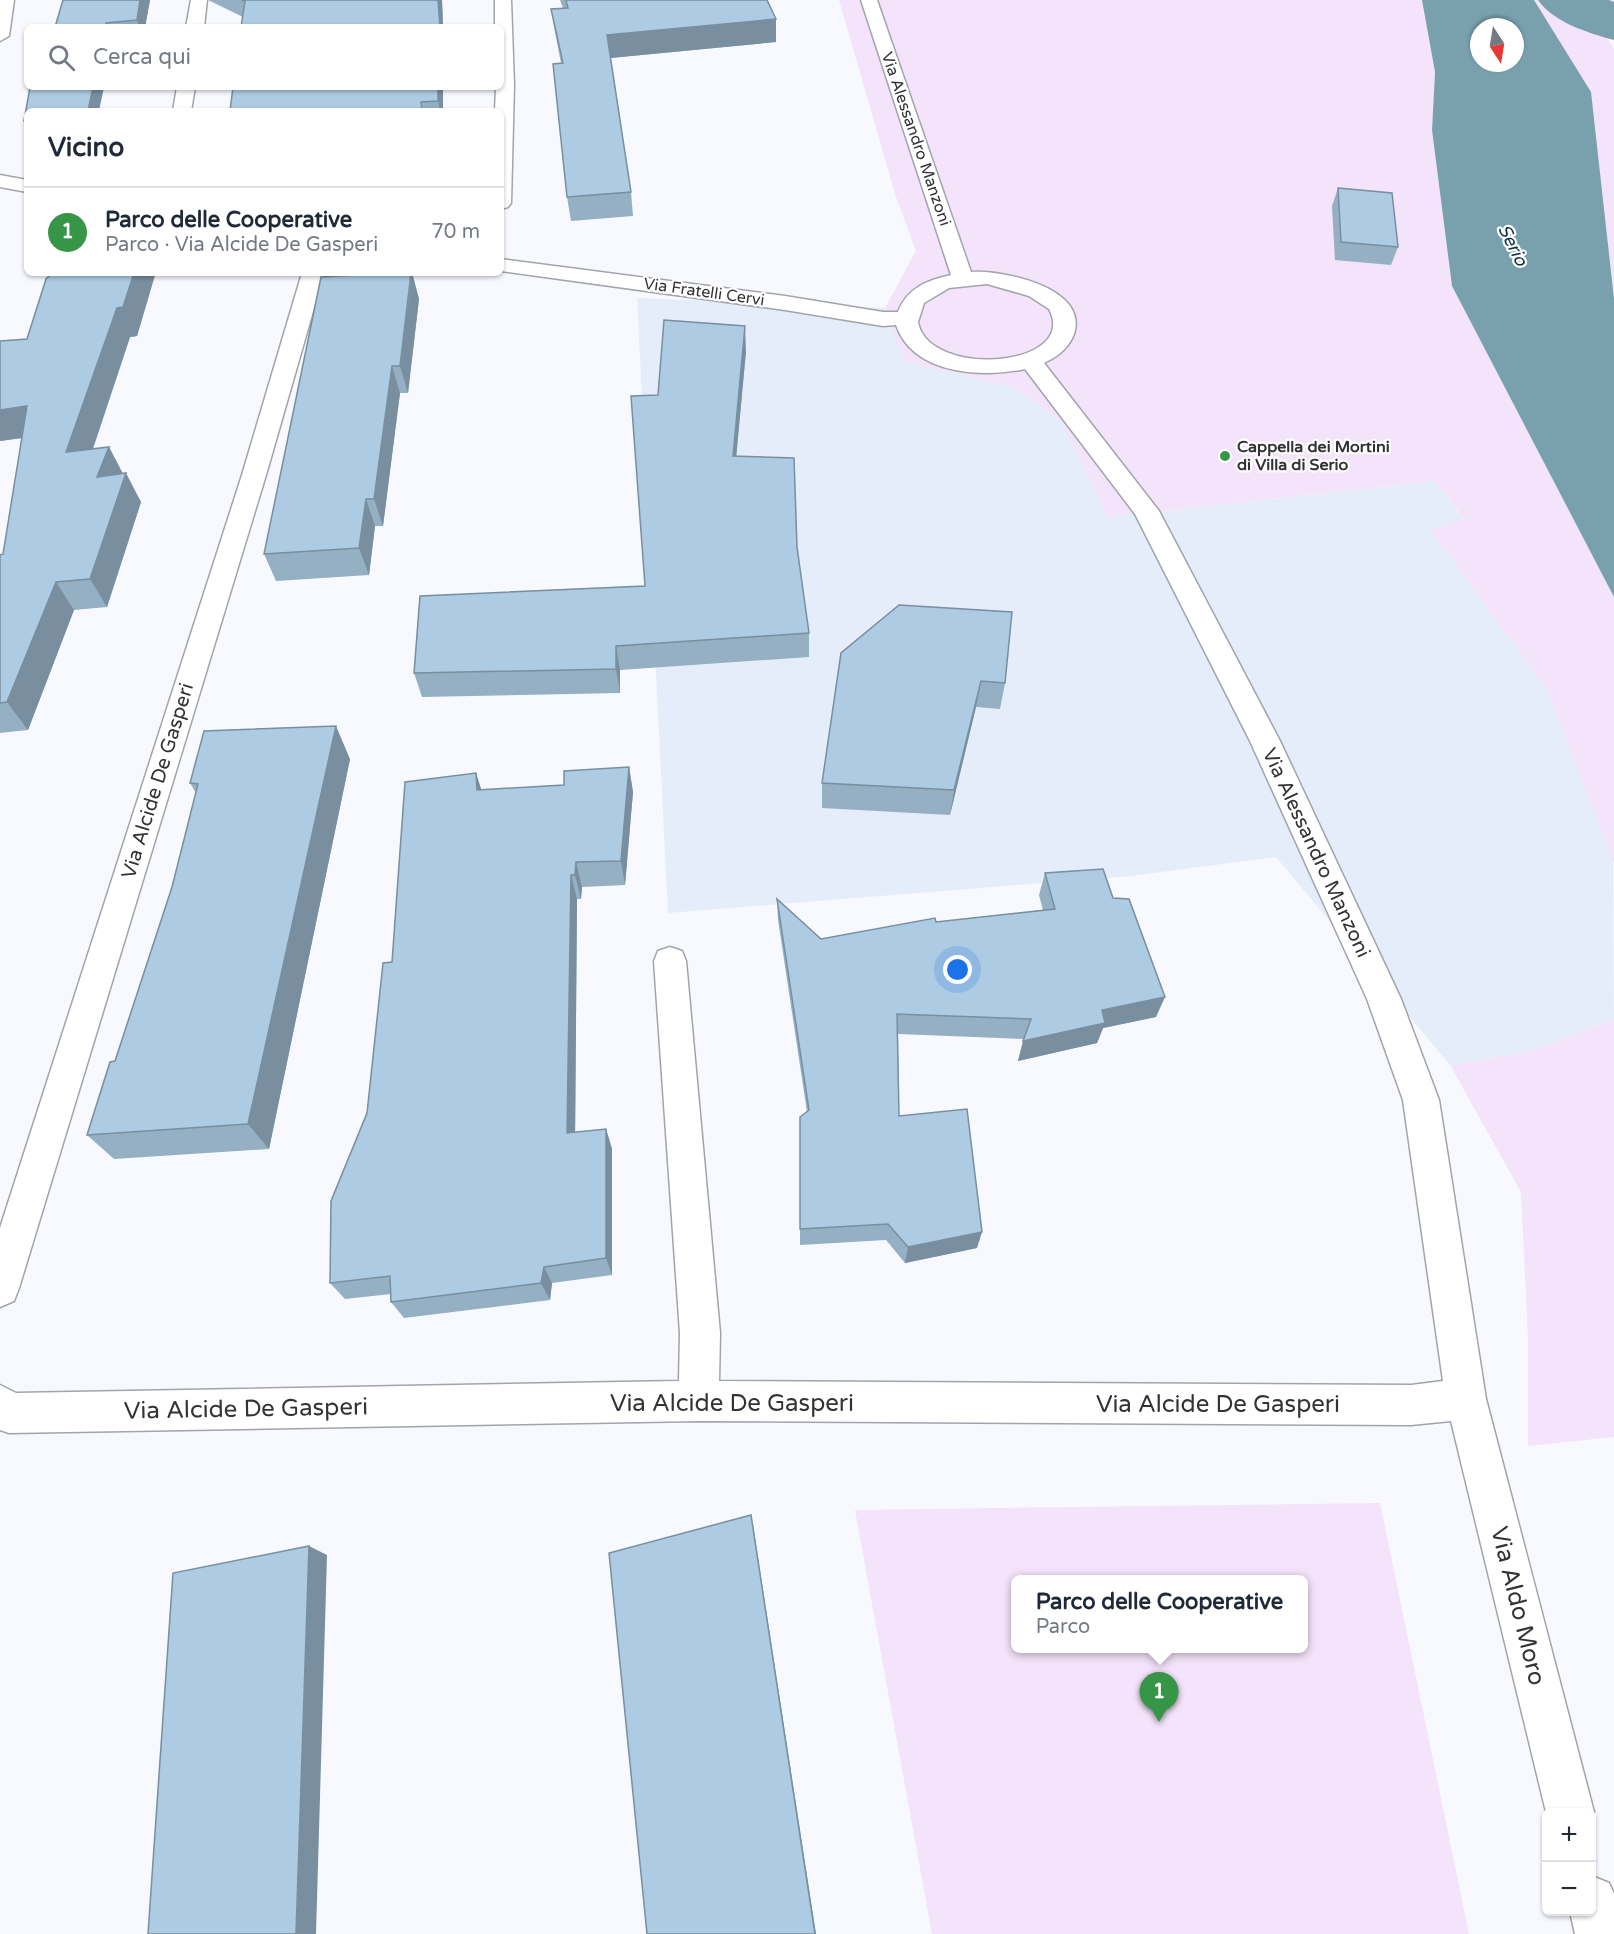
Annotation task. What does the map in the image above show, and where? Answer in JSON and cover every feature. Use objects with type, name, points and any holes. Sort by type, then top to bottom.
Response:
[{"type":"street","points":[[0,36],[6,0]]},
{"type":"street","points":[[195,24],[199,0]]},
{"type":"street","points":[[503,0],[504,24]]},
{"type":"street","name":"Via Alessandro Manzoni","points":[[869,0],[963,279]]},
{"type":"street","points":[[504,42],[504,114]]},
{"type":"street","points":[[182,108],[186,90]]},
{"type":"street","points":[[0,181],[24,185]]},
{"type":"street","name":"Via Fratelli Cervi","points":[[504,266],[785,303],[883,319],[906,318]]},
{"type":"street","name":"Via Alcide De Gasperi","points":[[0,1288],[254,475],[312,276]]},
{"type":"street","points":[[987,278],[1033,288],[1050,299],[1061,312],[1065,326],[1061,339],[1049,351],[1031,361],[990,367],[947,360],[930,352],[917,341],[909,330],[906,318],[914,300],[934,286],[963,279],[987,278]]},
{"type":"street","name":"Via Alessandro Manzoni","points":[[1031,361],[1146,511],[1265,741],[1384,999],[1421,1100],[1466,1399]]},
{"type":"street","points":[[670,961],[700,1333],[698,1401]]},
{"type":"street","name":"Via Alcide De Gasperi","points":[[0,1405],[9,1413],[698,1401],[1411,1405],[1466,1399]]},
{"type":"street","name":"Via Aldo Moro","points":[[1466,1399],[1569,1808]]},
{"type":"street","points":[[1596,1916],[1600,1934]]},
{"type":"shaded area","points":[[839,0],[1422,0],[1435,72],[1432,130],[1452,286],[1614,597],[1614,864],[1547,690],[1430,529],[1464,519],[1435,481],[1107,517],[1062,422],[1016,388],[904,361],[885,308],[916,251],[896,197]]},
{"type":"shaded area","points":[[1534,0],[1597,0],[1595,22],[1614,48],[1614,299],[1542,14]]},
{"type":"shaded area","points":[[1597,0],[1614,0],[1614,31],[1595,22]]},
{"type":"shaded area","points":[[637,298],[885,308],[905,361],[1016,388],[1062,422],[1108,517],[1435,481],[1464,520],[1430,529],[1547,690],[1613,856],[1614,1019],[1527,1052],[1450,1065],[1276,857],[1131,876],[668,913]]},
{"type":"shaded area","points":[[1614,1019],[1614,1437],[1528,1446],[1528,1338],[1521,1192],[1450,1065],[1527,1052]]},
{"type":"shaded area","points":[[1380,1503],[1469,1934],[932,1934],[855,1510]]},
{"type":"water","name":"Serio","points":[[1422,0],[1534,0],[1591,92],[1614,299],[1614,597],[1452,286],[1432,130],[1435,72]]},
{"type":"building","points":[[63,0],[140,0],[137,20],[106,24],[56,24]]},
{"type":"building","points":[[242,0],[438,0],[440,24],[241,24],[245,1]]},
{"type":"building","points":[[566,0],[767,0],[776,19],[607,35],[631,192],[567,197],[553,64],[563,63],[551,9],[568,8]]},
{"type":"building","points":[[29,90],[92,90],[89,108],[26,108]]},
{"type":"building","points":[[233,90],[438,90],[438,101],[421,102],[422,108],[230,108]]},
{"type":"building","points":[[1338,188],[1392,193],[1398,247],[1341,242]]},
{"type":"building","points":[[49,276],[133,276],[123,307],[117,308],[66,452],[109,447],[97,477],[126,473],[90,579],[56,582],[7,702],[0,703],[0,555],[3,554],[27,406],[0,410],[0,341],[27,339],[46,279]]},
{"type":"building","points":[[411,276],[400,366],[392,366],[374,499],[366,499],[359,548],[264,554],[321,277]]},
{"type":"building","points":[[664,320],[745,326],[733,456],[794,458],[797,547],[809,633],[616,646],[616,669],[414,673],[420,596],[645,586],[631,396],[658,395]]},
{"type":"building","points":[[899,605],[1012,612],[1005,683],[981,681],[954,790],[822,783],[841,653]]},
{"type":"building","points":[[336,726],[248,1124],[87,1135],[110,1062],[115,1061],[172,887],[198,784],[190,783],[204,731]]},
{"type":"building","points":[[629,767],[621,861],[576,862],[575,875],[571,875],[567,1133],[606,1129],[606,1258],[544,1267],[541,1283],[391,1302],[390,1276],[330,1283],[331,1201],[367,1113],[383,963],[392,962],[405,782],[476,773],[477,790],[564,785],[564,771]]},
{"type":"building","points":[[1103,869],[1113,898],[1129,899],[1165,997],[1102,1010],[1105,1023],[1023,1041],[1031,1019],[897,1014],[899,1116],[967,1109],[982,1232],[908,1247],[888,1224],[800,1229],[800,1117],[809,1110],[777,899],[821,939],[935,918],[936,922],[1055,909],[1045,873]]},
{"type":"building","points":[[751,1515],[815,1934],[647,1934],[609,1553]]},
{"type":"building","points":[[309,1546],[296,1934],[148,1934],[173,1573]]},
{"type":"waterway","points":[[1565,0],[1614,23]]},
{"type":"place","name":"Cappella dei Mortini di Villa di Serio","points":[[1225,456]]},
{"type":"place","name":"Parco delle Cooperative","points":[[1159,1722]]}]
